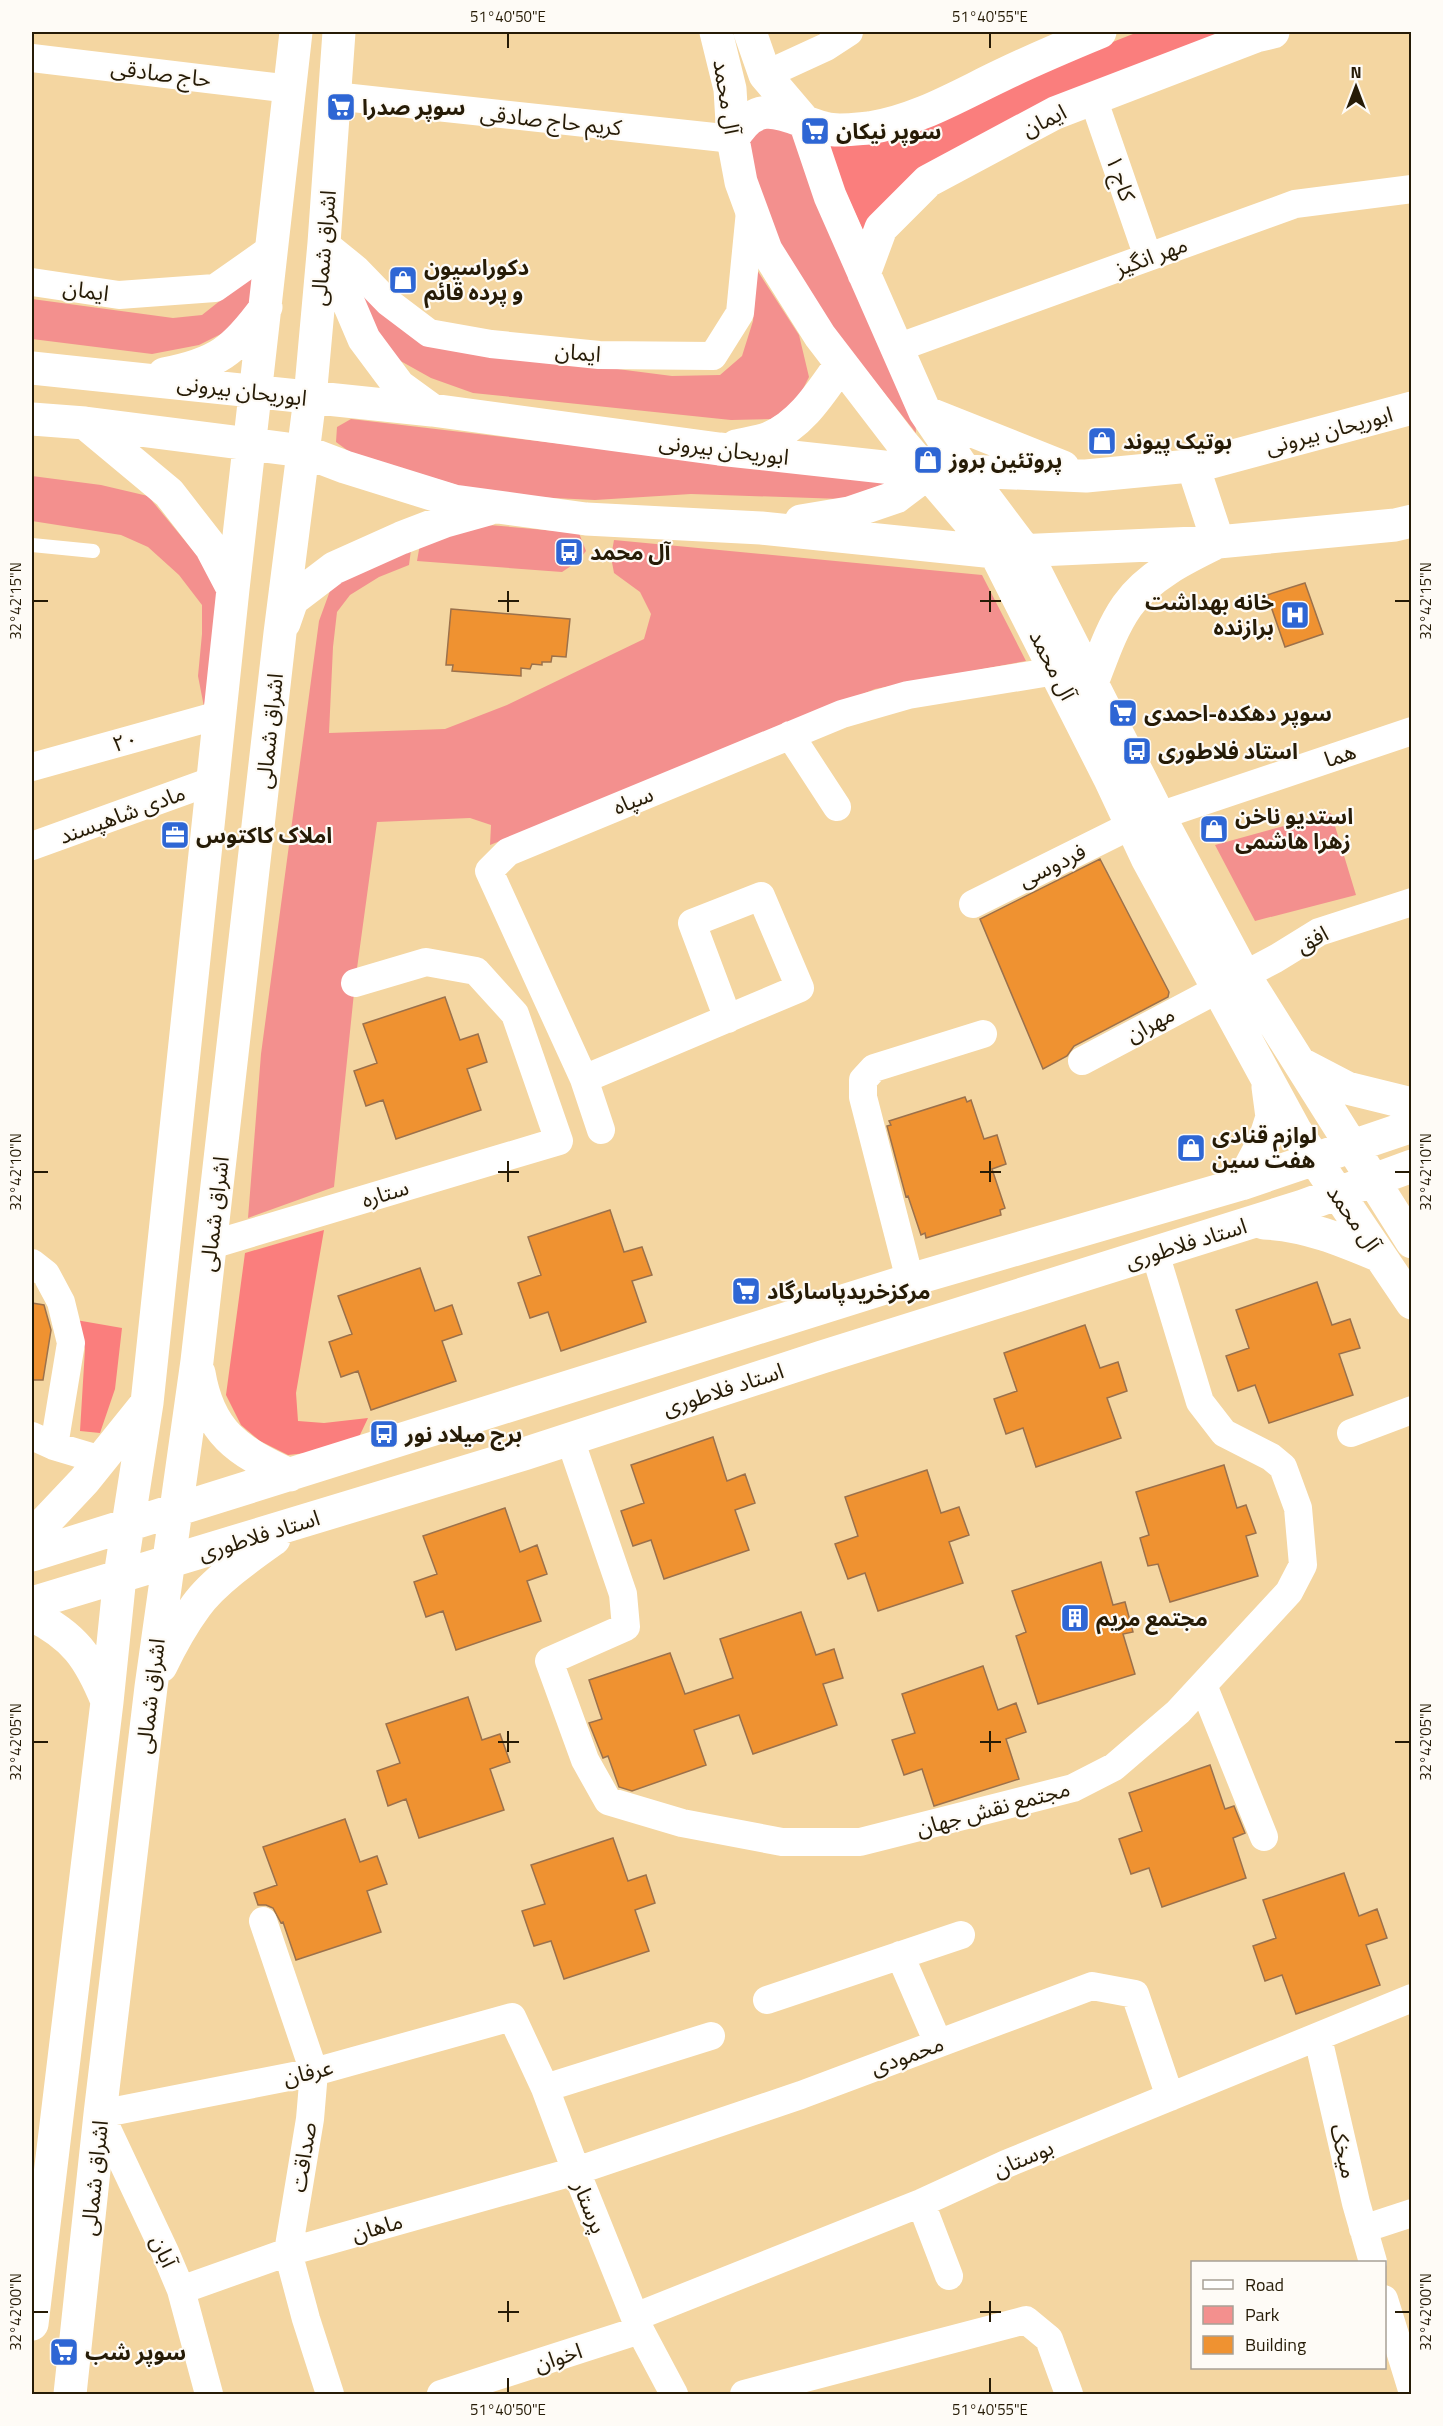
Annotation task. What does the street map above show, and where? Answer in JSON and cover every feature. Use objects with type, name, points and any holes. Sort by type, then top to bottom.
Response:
[{"type":"main road","name":"اشراق شمالی","points":[[32,2324],[107,1702],[120,1576],[147,1403],[212,782],[296,32]]},
{"type":"main road","name":"اشراق شمالی","points":[[70,2394],[100,2114],[151,1687],[197,1361],[280,633],[310,398],[339,32]]},
{"type":"main road","name":"آل محمد","points":[[716,32],[730,89],[734,139],[741,182],[766,250],[820,336],[902,443],[1010,551],[1056,671],[1145,820],[1231,982],[1267,1079],[1314,1160],[1412,1303]]},
{"type":"main road","name":"آل محمد","points":[[750,32],[765,75],[805,122],[830,196],[925,412],[965,471],[1010,551],[1092,683],[1145,820]]},
{"type":"main road","points":[[734,139],[740,128],[753,116],[777,111],[826,129],[869,128],[917,116],[1032,60],[1100,32]]},
{"type":"main road","name":"ایمان","points":[[864,274],[881,228],[928,181],[1055,113],[1256,36],[1273,32]]},
{"type":"main road","points":[[730,89],[765,75]]},
{"type":"main road","points":[[324,243],[364,339],[399,386],[432,410]]},
{"type":"main road","points":[[134,378],[195,368],[225,352],[246,333],[266,307]]},
{"type":"main road","points":[[719,449],[767,439],[791,426],[812,404],[841,364]]},
{"type":"main road","name":"ابوریحان بیرونی","points":[[32,368],[432,410],[719,449],[929,472],[965,471],[1086,476],[1193,466],[1412,408]]},
{"type":"main road","points":[[761,528],[849,513],[896,497],[929,472],[925,412],[1086,476]]},
{"type":"main road","points":[[32,419],[85,423],[303,451],[345,467],[454,501],[495,507],[586,519],[761,528],[1010,551],[1218,542],[1395,525],[1412,521]]},
{"type":"main road","points":[[85,423],[169,493],[211,548],[233,589]]},
{"type":"main road","points":[[1193,466],[1218,542]]},
{"type":"main road","points":[[280,633],[292,600],[334,568],[445,521],[495,507]]},
{"type":"main road","points":[[1092,683],[1107,644],[1127,606],[1150,583],[1182,560],[1218,542]]},
{"type":"main road","points":[[221,701],[235,682],[249,681],[262,686],[273,696]]},
{"type":"main road","name":"آل محمد","points":[[1231,982],[1301,1064],[1412,1242]]},
{"type":"main road","points":[[1301,1064],[1347,1088],[1412,1104]]},
{"type":"main road","points":[[1241,1184],[1266,1139],[1272,1117],[1267,1079]]},
{"type":"main road","name":"استاد فلاطوری","points":[[32,1555],[910,1280],[1241,1184],[1412,1126]]},
{"type":"main road","name":"استاد فلاطوری","points":[[32,1603],[570,1439],[822,1357],[1253,1222],[1338,1194],[1412,1166]]},
{"type":"main road","points":[[1253,1222],[1289,1224],[1323,1233],[1380,1256]]},
{"type":"main road","points":[[197,1361],[203,1397],[226,1437],[253,1458],[290,1475]]},
{"type":"main road","points":[[32,1536],[101,1460],[147,1403]]},
{"type":"main road","points":[[151,1687],[175,1638],[197,1603],[251,1555],[300,1522]]},
{"type":"main road","points":[[32,1615],[48,1623],[78,1647],[95,1671],[107,1702]]},
{"type":"street","points":[[765,75],[826,47],[849,32]]},
{"type":"street","name":"حاج صادقی","points":[[32,58],[291,88]]},
{"type":"street","name":"کریم حاج صادقی","points":[[334,96],[734,139]]},
{"type":"street","name":"کاج ۱","points":[[1093,98],[1148,257]]},
{"type":"street","name":"مهر انگیز","points":[[897,348],[1295,204],[1412,189]]},
{"type":"street","name":"ایمان","points":[[324,243],[356,269],[388,302],[429,333],[491,344],[599,355],[713,356],[740,313],[750,211]]},
{"type":"street","name":"ایمان","points":[[32,282],[119,295],[214,288],[272,248]]},
{"type":"street","name":"سپاه","points":[[601,1130],[584,1079],[489,870],[508,852],[842,714],[908,695],[1056,671]]},
{"type":"street","name":"۲۰","points":[[32,767],[221,701]]},
{"type":"street","name":"هما","points":[[1145,820],[1412,731]]},
{"type":"street","points":[[790,735],[837,807]]},
{"type":"street","name":"مادی شاهپسند","points":[[32,846],[212,782]]},
{"type":"street","name":"فردوسی","points":[[973,904],[1145,820]]},
{"type":"street","name":"افق","points":[[1231,982],[1319,933],[1412,902]]},
{"type":"street","name":"ستاره","points":[[211,1245],[559,1141],[515,1014],[476,971],[426,962],[355,983]]},
{"type":"street","name":"مهران","points":[[1082,1061],[1231,982]]},
{"type":"street","points":[[584,1079],[728,1019]]},
{"type":"street","points":[[910,1280],[863,1097],[863,1080],[874,1068],[983,1034]]},
{"type":"street","name":"مجتمع نقش جهان","points":[[570,1439],[623,1594],[626,1628],[549,1661],[585,1760],[609,1801],[682,1823],[782,1842],[860,1842],[1073,1788],[1114,1767],[1178,1712],[1289,1592],[1303,1565],[1298,1508],[1283,1467],[1271,1457],[1224,1433],[1200,1402],[1155,1253]]},
{"type":"street","points":[[32,1263],[45,1274],[61,1302],[70,1343],[43,1441],[101,1460]]},
{"type":"street","points":[[1351,1433],[1412,1410]]},
{"type":"street","points":[[1203,1685],[1264,1837]]},
{"type":"street","name":"صداقت","points":[[264,1921],[314,2072],[310,2119],[288,2252],[330,2394]]},
{"type":"street","points":[[767,2000],[961,1935]]},
{"type":"street","points":[[900,1955],[938,2043]]},
{"type":"street","name":"محمودی","points":[[576,2171],[801,2095],[1092,1986],[1135,1994],[1170,2097]]},
{"type":"street","name":"بوستان","points":[[638,2324],[921,2203],[1006,2164],[1412,1998]]},
{"type":"street","name":"عرفان","points":[[100,2114],[314,2072],[512,2017]]},
{"type":"street","name":"پرستار","points":[[512,2017],[545,2088],[638,2324],[674,2394]]},
{"type":"street","points":[[545,2088],[711,2036]]},
{"type":"street","name":"میخک","points":[[1318,2038],[1373,2261]]},
{"type":"street","name":"آبان","points":[[100,2114],[181,2290],[209,2394]]},
{"type":"street","name":"ماهان","points":[[181,2290],[288,2252],[576,2171]]},
{"type":"street","points":[[921,2203],[949,2276]]},
{"type":"street","points":[[1363,2229],[1412,2213]]},
{"type":"street","points":[[1386,2306],[1412,2390]]},
{"type":"street","points":[[744,2394],[1026,2320],[1049,2339],[1069,2394]]},
{"type":"street","name":"اخوان","points":[[441,2394],[638,2324]]},
{"type":"lane","points":[[32,545],[93,551]]},
{"type":"green space","points":[[783,124],[800,134],[915,411],[916,433],[804,292],[765,232],[742,143],[758,128]]},
{"type":"green space","points":[[259,270],[254,299],[233,328],[199,345],[152,354],[32,339],[32,299],[173,318],[202,315]]},
{"type":"green space","points":[[757,270],[799,335],[809,377],[796,403],[771,419],[731,420],[473,393],[431,378],[397,359],[370,326],[355,279],[439,346],[672,376],[720,375],[742,356],[753,321]]},
{"type":"green space","points":[[351,419],[597,448],[901,478],[842,499],[691,494],[595,500],[490,495],[351,453],[336,442],[337,427]]},
{"type":"green space","points":[[32,476],[101,485],[148,496],[215,577],[223,604],[204,707],[198,676],[202,605],[179,575],[148,547],[121,535],[32,521]]},
{"type":"green space","points":[[489,525],[579,533],[586,551],[577,562],[562,572],[417,561],[420,544]]},
{"type":"green space","points":[[614,540],[982,575],[1026,661],[875,689],[490,845],[491,825],[470,818],[377,822],[355,983],[334,1187],[248,1218],[261,1054],[319,621],[331,588],[369,564],[411,550],[409,565],[379,577],[350,595],[337,612],[329,733],[445,729],[507,705],[644,639],[651,614],[640,592],[614,573],[611,557]]},
{"type":"green space","points":[[1331,813],[1356,895],[1255,921],[1215,845]]},
{"type":"shaded area","points":[[1138,32],[1248,32],[1079,95],[866,237],[824,144],[1034,73]]},
{"type":"shaded area","points":[[324,1230],[296,1393],[298,1421],[324,1423],[368,1418],[359,1437],[334,1450],[288,1455],[260,1441],[241,1425],[226,1395],[245,1253]]},
{"type":"shaded area","points":[[76,1320],[122,1328],[115,1389],[100,1433],[80,1431],[85,1349]]},
{"type":"building","name":"خانه بهداشت برازنده","points":[[1305,583],[1323,634],[1285,647],[1267,595]]},
{"type":"building","points":[[451,609],[570,619],[566,657],[552,656],[551,662],[542,662],[542,665],[532,664],[530,669],[521,668],[521,676],[452,671],[453,665],[446,665]]},
{"type":"building","points":[[1100,859],[1169,992],[1168,997],[1074,1046],[1067,1056],[1043,1069],[980,919]]},
{"type":"building","points":[[445,997],[460,1040],[478,1034],[487,1062],[467,1069],[481,1110],[396,1139],[383,1100],[366,1106],[354,1071],[377,1063],[363,1024]]},
{"type":"building","points":[[965,1097],[967,1102],[971,1100],[984,1139],[997,1135],[1006,1164],[992,1169],[1005,1208],[1000,1210],[1001,1215],[926,1238],[925,1233],[921,1235],[908,1196],[906,1197],[887,1126],[891,1125],[889,1121]]},
{"type":"building","points":[[610,1210],[624,1252],[642,1247],[652,1275],[632,1281],[646,1322],[561,1351],[548,1312],[530,1318],[518,1283],[541,1275],[528,1237]]},
{"type":"building","points":[[420,1268],[435,1311],[452,1305],[462,1334],[442,1341],[456,1381],[371,1410],[358,1371],[341,1377],[329,1342],[352,1334],[338,1296]]},
{"type":"building","points":[[1317,1282],[1332,1325],[1350,1319],[1360,1348],[1339,1354],[1353,1395],[1269,1423],[1255,1385],[1238,1391],[1226,1356],[1249,1348],[1236,1310]]},
{"type":"building","points":[[32,1303],[44,1305],[51,1330],[43,1380],[32,1380]]},
{"type":"building","points":[[1085,1325],[1100,1368],[1118,1362],[1127,1391],[1107,1398],[1121,1438],[1036,1467],[1023,1428],[1006,1434],[994,1399],[1017,1391],[1004,1353]]},
{"type":"building","points":[[713,1437],[727,1481],[745,1474],[755,1503],[735,1510],[749,1550],[664,1579],[651,1540],[633,1546],[621,1511],[644,1503],[631,1465]]},
{"type":"building","points":[[1224,1465],[1237,1508],[1246,1505],[1256,1533],[1246,1536],[1258,1576],[1170,1602],[1158,1564],[1148,1566],[1140,1538],[1149,1535],[1136,1492]]},
{"type":"building","points":[[927,1470],[941,1513],[959,1507],[969,1535],[949,1542],[963,1583],[878,1611],[865,1573],[848,1579],[835,1544],[858,1536],[845,1497]]},
{"type":"building","points":[[505,1508],[520,1552],[537,1545],[547,1574],[527,1581],[541,1621],[456,1650],[443,1611],[426,1617],[414,1582],[437,1574],[423,1536]]},
{"type":"building","name":"مجتمع مریم","points":[[1101,1562],[1113,1605],[1125,1602],[1133,1632],[1123,1634],[1135,1674],[1038,1704],[1016,1636],[1026,1632],[1012,1591]]},
{"type":"building","points":[[801,1612],[816,1655],[834,1649],[843,1678],[823,1684],[837,1725],[753,1754],[739,1715],[694,1730],[706,1765],[632,1791],[619,1787],[608,1756],[603,1758],[589,1723],[602,1719],[589,1680],[670,1653],[685,1694],[733,1678],[720,1639]]},
{"type":"building","points":[[983,1666],[998,1710],[1016,1703],[1026,1732],[1006,1739],[1019,1779],[934,1806],[922,1769],[904,1775],[892,1740],[915,1733],[902,1694]]},
{"type":"building","points":[[468,1697],[482,1740],[500,1734],[510,1762],[490,1769],[504,1810],[419,1838],[406,1799],[388,1806],[377,1771],[400,1763],[386,1724]]},
{"type":"building","points":[[1210,1765],[1225,1809],[1234,1806],[1245,1833],[1233,1838],[1246,1878],[1162,1907],[1149,1868],[1131,1874],[1119,1839],[1142,1831],[1129,1793]]},
{"type":"building","points":[[345,1819],[360,1862],[377,1856],[387,1884],[367,1891],[381,1932],[296,1960],[283,1922],[281,1923],[273,1908],[258,1905],[254,1893],[277,1885],[263,1847]]},
{"type":"building","points":[[613,1838],[628,1881],[646,1875],[655,1903],[635,1910],[649,1951],[564,1979],[551,1941],[534,1946],[522,1911],[545,1904],[531,1865]]},
{"type":"building","points":[[1344,1873],[1359,1916],[1377,1909],[1387,1938],[1366,1945],[1380,1985],[1296,2014],[1282,1975],[1265,1981],[1253,1946],[1276,1938],[1263,1900]]},
{"type":"place","name":"سوپر صدرا","points":[[341,107]]},
{"type":"place","name":"سوپر نیکان","points":[[815,131]]},
{"type":"place","name":"دکوراسیون و پرده قائم","points":[[403,280]]},
{"type":"place","name":"بوتیک پیوند","points":[[1102,441]]},
{"type":"place","name":"پروتئین بروز","points":[[928,460]]},
{"type":"place","name":"آل محمد","points":[[569,552]]},
{"type":"place","name":"خانه بهداشت برازنده","points":[[1295,615]]},
{"type":"place","name":"سوپر دهکده-احمدی","points":[[1123,713]]},
{"type":"place","name":"استاد فلاطوری","points":[[1137,751]]},
{"type":"place","name":"استدیو ناخن زهرا هاشمی","points":[[1214,829]]},
{"type":"place","name":"املاک کاکتوس","points":[[175,835]]},
{"type":"place","name":"لوازم قنادی هفت سین","points":[[1191,1148]]},
{"type":"place","name":"مرکزخریدپاسارگاد","points":[[746,1291]]},
{"type":"place","name":"برج میلاد نور","points":[[384,1434]]},
{"type":"place","name":"مجتمع مریم","points":[[1075,1618]]},
{"type":"place","name":"سوپر شب","points":[[64,2352]]}]
